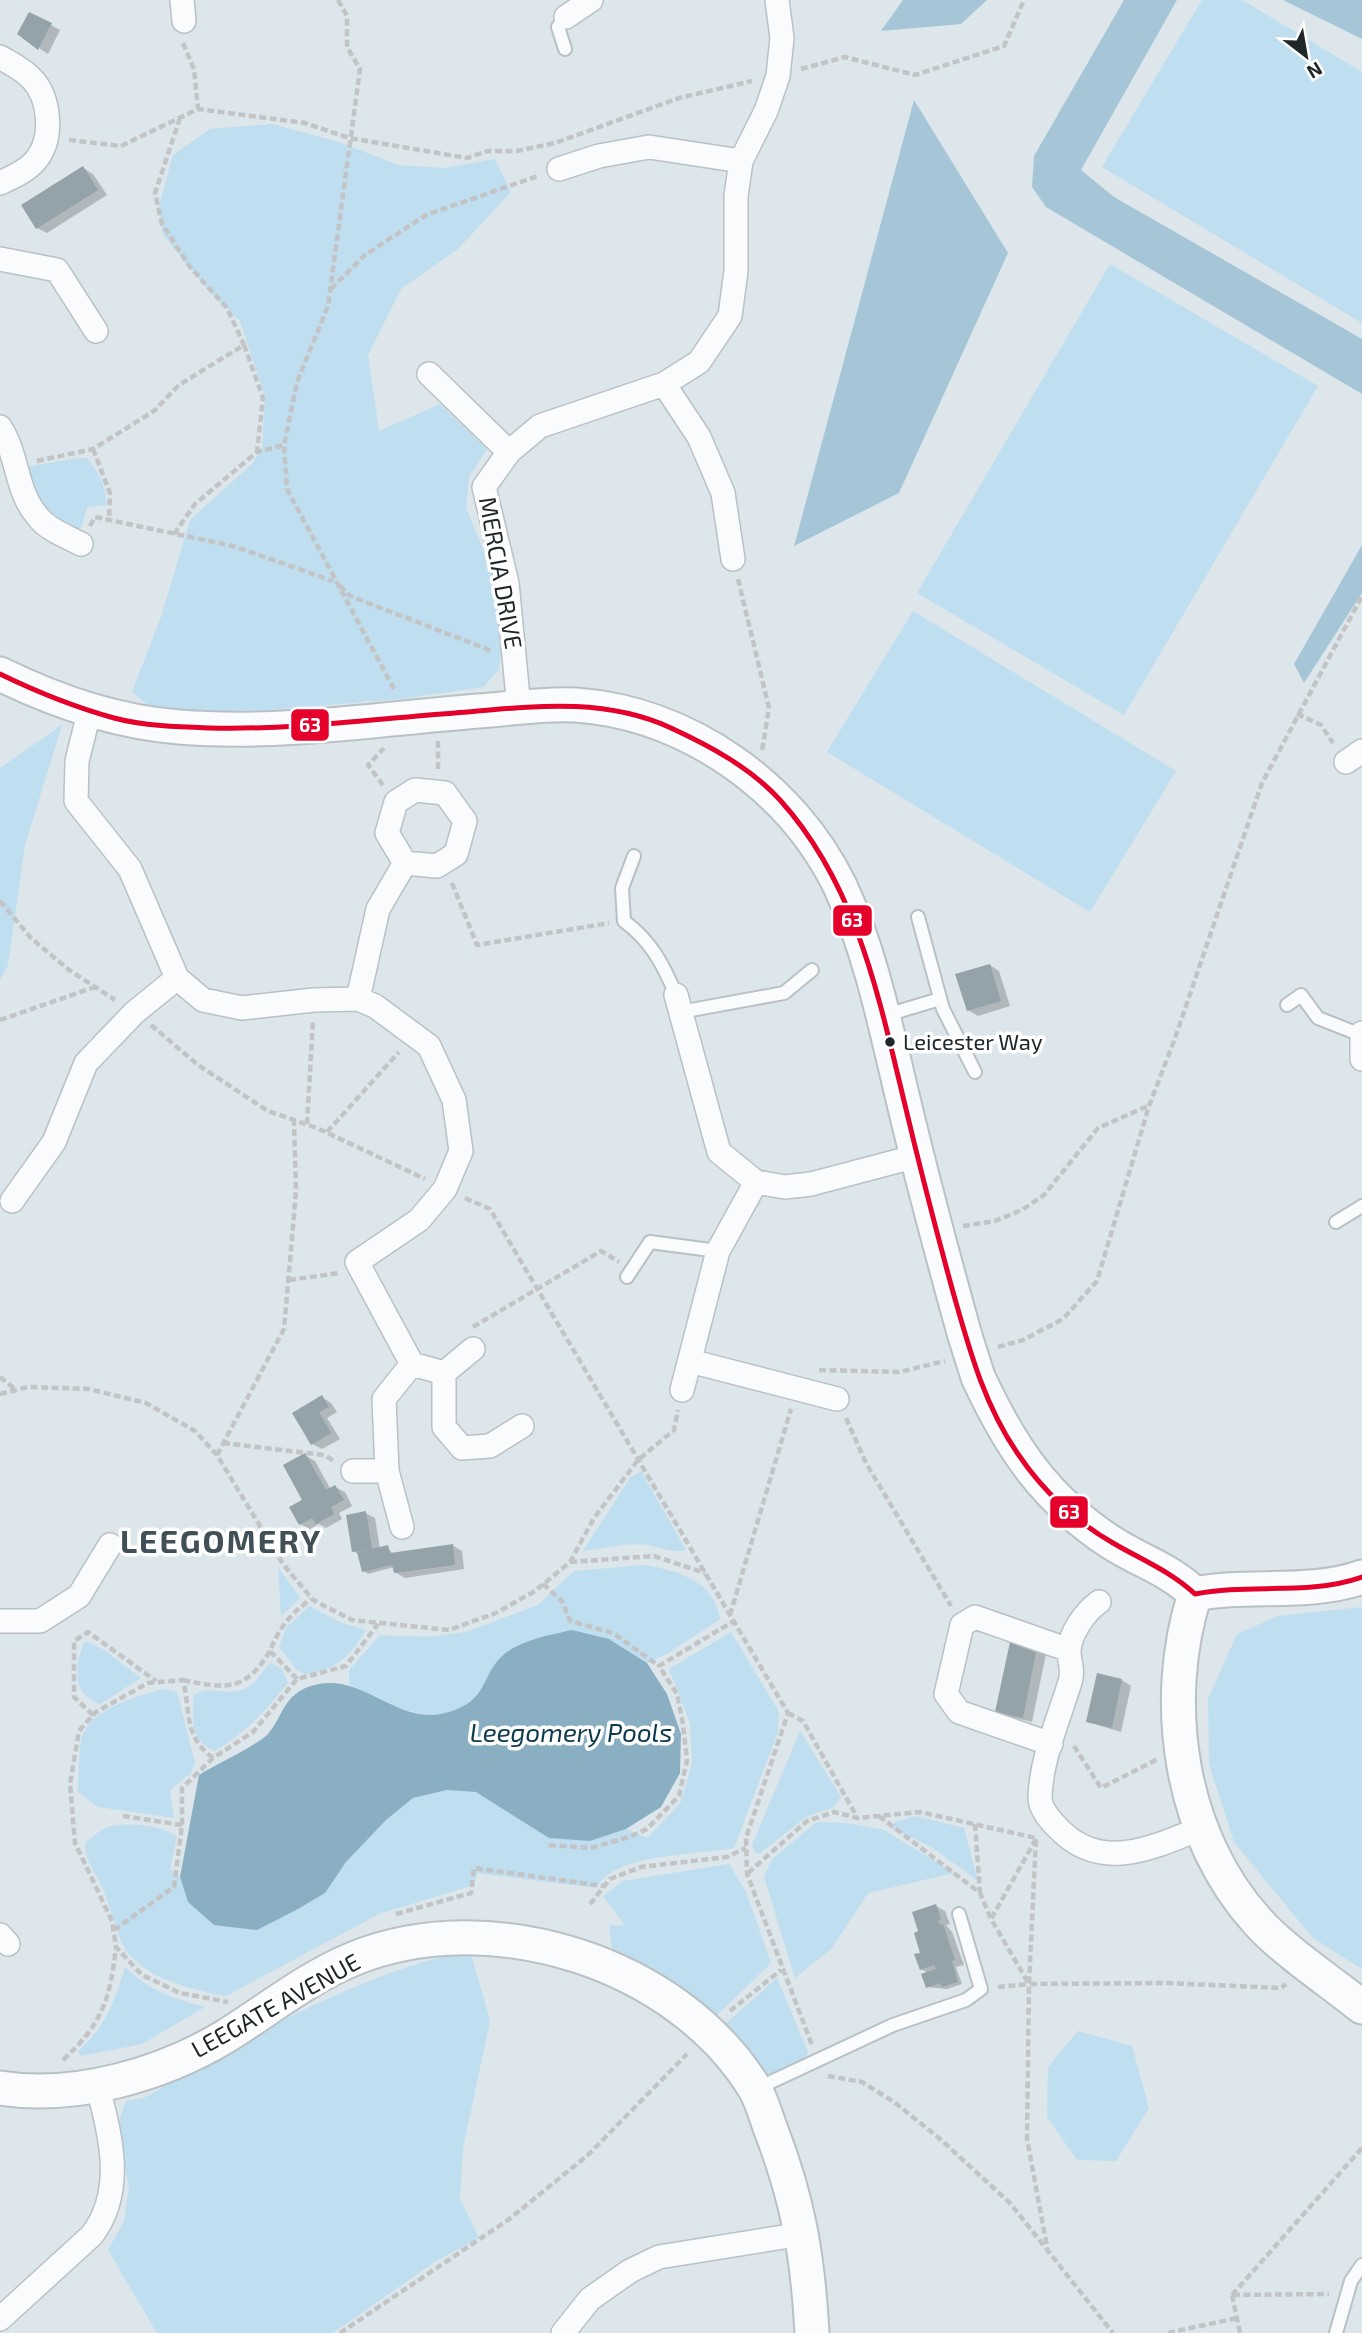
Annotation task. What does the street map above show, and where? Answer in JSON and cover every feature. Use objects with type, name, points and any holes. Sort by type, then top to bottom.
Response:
[{"type":"street","points":[[566,17],[591,0]]},
{"type":"street","name":"MERCIA DRIVE","points":[[519,708],[507,583],[484,487],[509,452],[540,426],[664,384],[699,362],[730,316],[736,271],[736,196],[741,161],[766,111],[778,76],[782,38],[778,0]]},
{"type":"street","points":[[0,57],[33,79],[47,108],[47,137],[37,159],[17,176],[0,183]]},
{"type":"street","points":[[559,169],[599,156],[649,147],[741,161]]},
{"type":"street","points":[[0,259],[57,270],[96,331]]},
{"type":"street","points":[[429,374],[509,452]]},
{"type":"street","points":[[664,384],[699,437],[723,493],[733,559]]},
{"type":"street","points":[[0,427],[9,441],[21,493],[40,521],[81,544]]},
{"type":"street","points":[[0,674],[51,699],[116,718],[179,727],[248,729],[574,705],[623,712],[668,726],[721,753],[749,773],[779,798],[817,847],[839,886],[857,929],[883,1016],[969,1356],[1018,1455],[1061,1506],[1111,1542],[1174,1575],[1195,1594]]},
{"type":"street","points":[[90,709],[77,761],[76,801],[130,869],[177,978],[203,1000],[242,1008],[314,1000],[358,999],[375,1006],[429,1046],[454,1100],[461,1151],[445,1189],[419,1220],[348,1267],[412,1364],[444,1373]]},
{"type":"street","points":[[415,790],[445,793],[465,821],[456,853],[437,866],[405,863],[387,833],[396,802],[415,790]]},
{"type":"street","points":[[358,999],[378,909],[405,863]]},
{"type":"street","points":[[12,1201],[54,1142],[86,1063],[134,1013],[177,978]]},
{"type":"street","points":[[678,1004],[719,1152],[756,1182],[785,1188],[811,1184],[917,1156]]},
{"type":"street","points":[[1362,1034],[1362,1059]]},
{"type":"street","points":[[682,1390],[718,1251],[756,1182]]},
{"type":"street","points":[[444,1373],[474,1349]]},
{"type":"street","points":[[690,1361],[837,1399]]},
{"type":"street","points":[[402,1527],[387,1471],[384,1399],[412,1364]]},
{"type":"street","points":[[444,1373],[444,1427],[462,1448],[490,1447],[522,1426]]},
{"type":"street","points":[[353,1471],[387,1471]]},
{"type":"street","points":[[0,1621],[40,1621],[79,1596],[110,1545]]},
{"type":"street","points":[[1195,1594],[1222,1589],[1284,1591],[1362,1577]]},
{"type":"street","points":[[1195,1594],[1185,1623],[1178,1685],[1184,1757],[1191,1798],[1201,1828],[1213,1854],[1258,1922],[1362,2007]]},
{"type":"street","points":[[1099,1602],[1084,1613],[1069,1650],[1073,1670],[1053,1737],[1040,1799],[1047,1817],[1083,1849],[1108,1855],[1147,1851],[1201,1828]]},
{"type":"street","points":[[1053,1737],[959,1712],[946,1694],[962,1625],[975,1616],[1069,1650]]},
{"type":"street","name":"LEEGATE AVENUE","points":[[0,2088],[24,2092],[97,2084],[138,2075],[173,2062],[224,2037],[287,1995],[354,1959],[428,1940],[499,1937],[604,1965],[661,1993],[702,2023],[755,2090],[792,2184],[802,2234],[811,2333]]},
{"type":"street","points":[[0,2319],[92,2235],[101,2223],[109,2200],[113,2149],[97,2084]]},
{"type":"street","points":[[563,2333],[590,2299],[630,2271],[659,2257],[802,2234]]},
{"type":"lane","points":[[565,49],[558,27],[566,17]]},
{"type":"lane","points":[[634,856],[622,888],[624,920],[663,962],[678,1004],[784,993],[812,970]]},
{"type":"lane","points":[[918,917],[947,1021],[975,1072]]},
{"type":"lane","points":[[1287,1005],[1301,995],[1318,1018],[1362,1034]]},
{"type":"lane","points":[[883,1016],[940,999]]},
{"type":"lane","points":[[1336,1222],[1362,1206]]},
{"type":"lane","points":[[630,1273],[650,1242],[718,1251]]},
{"type":"lane","points":[[755,2090],[893,2025],[966,2000],[981,1989],[959,1914]]},
{"type":"lane","points":[[1336,2333],[1351,2281],[1362,2265]]},
{"type":"path","points":[[338,0],[347,16],[347,47],[360,69],[328,306],[297,382],[284,445],[287,489],[395,692],[399,718],[391,741],[369,765],[396,802]]},
{"type":"path","points":[[47,137],[121,146],[198,109],[305,123],[349,138],[467,158],[488,151],[517,151],[555,143],[679,98],[778,76],[845,57],[915,75],[1003,46],[1024,0]]},
{"type":"path","points":[[183,11],[180,34],[194,69],[198,109]]},
{"type":"path","points":[[180,118],[155,192],[162,224],[190,267],[227,308],[244,345],[263,398],[257,452]]},
{"type":"path","points":[[330,289],[365,255],[426,215],[559,169]]},
{"type":"path","points":[[15,466],[93,449],[154,411],[179,385],[244,345]]},
{"type":"path","points":[[174,534],[195,505],[257,452],[284,445]]},
{"type":"path","points":[[93,449],[110,494],[109,520]]},
{"type":"path","points":[[81,544],[94,517],[233,546],[336,582],[350,597],[515,661]]},
{"type":"path","points":[[733,559],[769,708],[765,745],[749,773]]},
{"type":"path","points":[[730,1615],[797,1389],[814,1371],[899,1371],[969,1356],[1023,1340],[1063,1319],[1097,1282],[1149,1105],[1174,1041],[1262,783],[1362,596]]},
{"type":"path","points":[[438,714],[439,792]]},
{"type":"path","points":[[1297,714],[1321,725],[1354,756]]},
{"type":"path","points":[[444,862],[477,945],[624,920]]},
{"type":"path","points":[[0,901],[31,938],[69,970],[134,1013],[198,1065],[268,1111],[327,1132],[490,1209],[788,1713],[803,1721],[858,1818]]},
{"type":"path","points":[[0,1020],[96,986]]},
{"type":"path","points":[[307,1124],[314,1000]]},
{"type":"path","points":[[327,1132],[415,1034]]},
{"type":"path","points":[[936,1231],[995,1221],[1022,1210],[1044,1195],[1098,1128],[1149,1105]]},
{"type":"path","points":[[217,1455],[284,1329],[296,1192],[294,1120]]},
{"type":"path","points":[[474,1349],[467,1331],[601,1251],[630,1273]]},
{"type":"path","points":[[289,1280],[348,1267]]},
{"type":"path","points":[[0,1377],[15,1390]]},
{"type":"path","points":[[0,1394],[28,1387],[89,1389],[146,1404],[195,1430],[217,1455],[283,1564],[311,1599],[352,1620],[449,1630],[496,1613],[543,1584],[570,1562],[594,1518],[638,1460],[674,1430],[682,1390]]},
{"type":"path","points":[[837,1399],[866,1463],[962,1625]]},
{"type":"path","points":[[223,1443],[324,1455],[353,1471]]},
{"type":"path","points":[[570,1562],[654,1556],[706,1574]]},
{"type":"path","points":[[543,1584],[562,1601],[570,1621],[613,1633],[659,1667],[677,1694],[687,1760],[678,1796],[647,1829],[629,1838],[592,1848],[549,1845]]},
{"type":"path","points":[[63,2060],[96,2026],[113,1971],[116,1947],[114,1930],[75,1843],[70,1784],[79,1731],[93,1715],[148,1683],[183,1680],[211,1686],[239,1686],[259,1669],[276,1635],[293,1611],[311,1599]]},
{"type":"path","points":[[659,1667],[734,1622]]},
{"type":"path","points":[[114,1930],[174,1887],[182,1825],[182,1788],[213,1758],[253,1732],[297,1679],[346,1666],[378,1624]]},
{"type":"path","points":[[93,1715],[74,1697],[72,1673],[74,1641],[88,1632],[157,1682]]},
{"type":"path","points":[[270,1651],[297,1679]]},
{"type":"path","points":[[183,1680],[190,1730],[199,1747],[213,1758]]},
{"type":"path","points":[[788,1713],[746,1838],[747,1874],[781,1970],[818,2059]]},
{"type":"path","points":[[1053,1737],[1067,1736],[1101,1788],[1156,1759],[1184,1757]]},
{"type":"path","points":[[747,1874],[807,1821],[834,1812],[858,1818],[920,1812],[1036,1838]]},
{"type":"path","points":[[123,1816],[182,1825]]},
{"type":"path","points":[[879,1816],[980,1892]]},
{"type":"path","points":[[991,1919],[1047,1817]]},
{"type":"path","points":[[975,1824],[980,1892],[991,1919],[1029,1984]]},
{"type":"path","points":[[1036,1838],[1029,1984],[1027,2139],[1048,2252]]},
{"type":"path","points":[[590,1905],[610,1879],[641,1867],[727,1857],[746,1848]]},
{"type":"path","points":[[385,1919],[425,1904],[471,1893],[474,1868],[604,1886]]},
{"type":"path","points":[[116,1947],[142,1975],[180,1993],[230,2002],[220,2008]]},
{"type":"path","points":[[981,1989],[1029,1984],[1166,1983],[1281,1988],[1309,1964]]},
{"type":"path","points":[[730,2011],[781,1970]]},
{"type":"path","points":[[340,2333],[508,2220],[538,2196],[588,2155],[687,2054]]},
{"type":"path","points":[[50,2061],[72,2060]]},
{"type":"path","points":[[804,2066],[836,2080],[862,2082],[894,2102],[1010,2203],[1112,2333]]},
{"type":"path","points":[[1232,2295],[1362,2148]]},
{"type":"path","points":[[1232,2295],[1347,2294]]},
{"type":"path","points":[[1232,2295],[1240,2333]]},
{"type":"path","points":[[1168,2333],[1237,2318]]},
{"type":"shaded area","points":[[903,0],[987,0],[961,24],[881,31]]},
{"type":"shaded area","points":[[1124,0],[1177,0],[1081,170],[1114,197],[1362,339],[1362,394],[1046,207],[1032,187],[1034,156]]},
{"type":"shaded area","points":[[1202,0],[1242,0],[1362,72],[1362,323],[1102,167]]},
{"type":"shaded area","points":[[1283,0],[1362,0],[1362,39]]},
{"type":"shaded area","points":[[914,100],[1008,253],[899,493],[794,546]]},
{"type":"shaded area","points":[[272,124],[339,142],[398,165],[444,168],[495,159],[511,192],[458,249],[401,289],[368,355],[379,431],[440,404],[487,449],[469,477],[466,508],[488,561],[501,613],[502,649],[499,669],[484,687],[400,699],[268,710],[205,712],[152,708],[132,692],[162,614],[190,520],[252,464],[262,448],[265,397],[240,321],[209,291],[163,235],[159,206],[173,155],[210,129]]},
{"type":"shaded area","points":[[1110,264],[1318,386],[1124,715],[917,593]]},
{"type":"shaded area","points":[[87,458],[98,474],[105,492],[106,505],[87,507],[82,526],[77,531],[62,528],[27,490],[26,467]]},
{"type":"shaded area","points":[[1362,545],[1362,593],[1304,683],[1294,664]]},
{"type":"shaded area","points":[[913,611],[1176,771],[1090,912],[827,752]]},
{"type":"shaded area","points":[[62,725],[25,845],[8,965],[0,980],[0,768]]},
{"type":"shaded area","points":[[641,1471],[686,1550],[671,1551],[631,1544],[583,1551],[630,1478]]},
{"type":"shaded area","points":[[645,1565],[682,1575],[703,1587],[711,1595],[720,1619],[667,1654],[647,1663],[609,1639],[487,1677],[474,1701],[443,1714],[427,1714],[394,1706],[349,1684],[349,1670],[380,1635],[425,1637],[466,1632],[538,1605],[574,1571]]},
{"type":"shaded area","points":[[278,1567],[300,1598],[281,1616]]},
{"type":"shaded area","points":[[309,1606],[342,1623],[366,1630],[342,1660],[326,1669],[305,1674],[297,1670],[279,1647],[286,1628]]},
{"type":"shaded area","points":[[1362,1607],[1362,1969],[1313,1938],[1234,1842],[1209,1764],[1208,1699],[1237,1634],[1278,1616]]},
{"type":"shaded area","points":[[731,1632],[779,1712],[778,1732],[734,1848],[638,1862],[620,1868],[606,1877],[597,1888],[477,1873],[474,1885],[379,1914],[226,1996],[186,1987],[160,1977],[137,1962],[125,1948],[102,1887],[88,1860],[86,1848],[86,1842],[103,1829],[113,1826],[153,1827],[177,1837],[170,1869],[180,1877],[188,1902],[257,1930],[324,1894],[346,1862],[386,1820],[413,1798],[447,1790],[476,1792],[505,1809],[590,1841],[626,1829],[647,1838],[680,1804],[692,1763],[690,1723],[669,1669]]},
{"type":"shaded area","points":[[85,1641],[104,1650],[141,1678],[100,1704],[91,1699],[80,1686],[77,1669]]},
{"type":"shaded area","points":[[271,1663],[282,1669],[288,1683],[237,1736],[215,1751],[207,1747],[194,1729],[194,1695],[210,1690],[232,1692],[244,1689]]},
{"type":"shaded area","points":[[163,1689],[177,1692],[195,1763],[191,1773],[170,1790],[174,1818],[98,1807],[78,1792],[80,1747],[85,1730],[93,1720],[114,1706]]},
{"type":"shaded area","points":[[800,1731],[841,1797],[834,1807],[806,1817],[759,1854],[755,1853],[752,1845]]},
{"type":"shaded area","points":[[915,1816],[964,1828],[978,1881],[933,1848],[892,1828],[895,1822]]},
{"type":"shaded area","points":[[817,1822],[847,1823],[884,1830],[954,1873],[868,1893],[831,1949],[795,1978],[764,1877],[772,1859]]},
{"type":"shaded area","points":[[729,1864],[746,1892],[771,1963],[713,2019],[612,1948],[609,1925],[625,1926],[603,1896],[623,1881]]},
{"type":"shaded area","points":[[470,1950],[490,2021],[463,2148],[460,2199],[479,2238],[436,2261],[333,2333],[157,2333],[108,2250],[124,2221],[129,2187],[117,2127],[126,2101],[144,2098],[261,2032],[342,1992],[426,1961]]},
{"type":"shaded area","points":[[125,1967],[162,1993],[205,2007],[142,2044],[81,2056],[78,2051],[95,2033],[108,2013]]},
{"type":"shaded area","points":[[777,1978],[808,2052],[804,2060],[764,2079],[723,2026]]},
{"type":"shaded area","points":[[1078,2031],[1132,2046],[1149,2108],[1116,2161],[1077,2160],[1047,2117],[1048,2067]]},
{"type":"water","name":"Leegomery Pools","points":[[572,1630],[609,1639],[647,1663],[667,1694],[681,1734],[680,1773],[661,1807],[626,1829],[590,1841],[549,1838],[476,1792],[447,1790],[413,1798],[386,1820],[346,1862],[325,1893],[257,1930],[214,1925],[188,1902],[180,1877],[199,1775],[268,1734],[286,1704],[298,1692],[319,1684],[335,1683],[351,1686],[412,1712],[428,1715],[445,1713],[470,1702],[498,1660],[507,1652],[530,1641]]},
{"type":"building","points":[[29,12],[52,23],[38,50],[17,34]]},
{"type":"building","points":[[83,166],[98,190],[36,229],[21,205]]},
{"type":"building","points":[[990,964],[1001,1001],[967,1011],[955,974]]},
{"type":"building","points":[[322,1395],[329,1407],[319,1412],[331,1433],[311,1445],[292,1413]]},
{"type":"building","points":[[305,1453],[326,1490],[335,1485],[344,1500],[331,1507],[334,1514],[316,1524],[312,1518],[299,1525],[289,1507],[302,1500],[283,1465]]},
{"type":"building","points":[[366,1511],[372,1549],[388,1545],[390,1553],[453,1544],[455,1565],[394,1573],[392,1565],[362,1572],[357,1552],[367,1550],[352,1552],[346,1515]]},
{"type":"building","points":[[1010,1642],[1037,1647],[1023,1718],[995,1712]]},
{"type":"building","points":[[1097,1673],[1122,1679],[1112,1728],[1086,1722]]},
{"type":"building","points":[[936,1904],[941,1919],[938,1920],[940,1925],[943,1924],[955,1960],[952,1961],[958,1982],[942,1987],[940,1983],[926,1988],[921,1974],[936,1969],[934,1965],[920,1970],[914,1954],[920,1953],[914,1933],[918,1931],[912,1912]]},
{"type":"transit line","name":"63","points":[[0,674],[56,699],[99,714],[137,723],[174,727],[332,724],[510,708],[564,706],[618,711],[671,728],[729,759],[769,788],[780,800],[806,833],[847,906],[874,984],[934,1222],[972,1355],[996,1416],[1027,1467],[1061,1504],[1086,1525],[1166,1572],[1195,1594],[1236,1589],[1321,1586],[1362,1577]]},
{"type":"place","name":"Leicester Way","points":[[890,1042]]},
{"type":"district","name":"LEEGOMERY","points":[[221,1542]]}]
